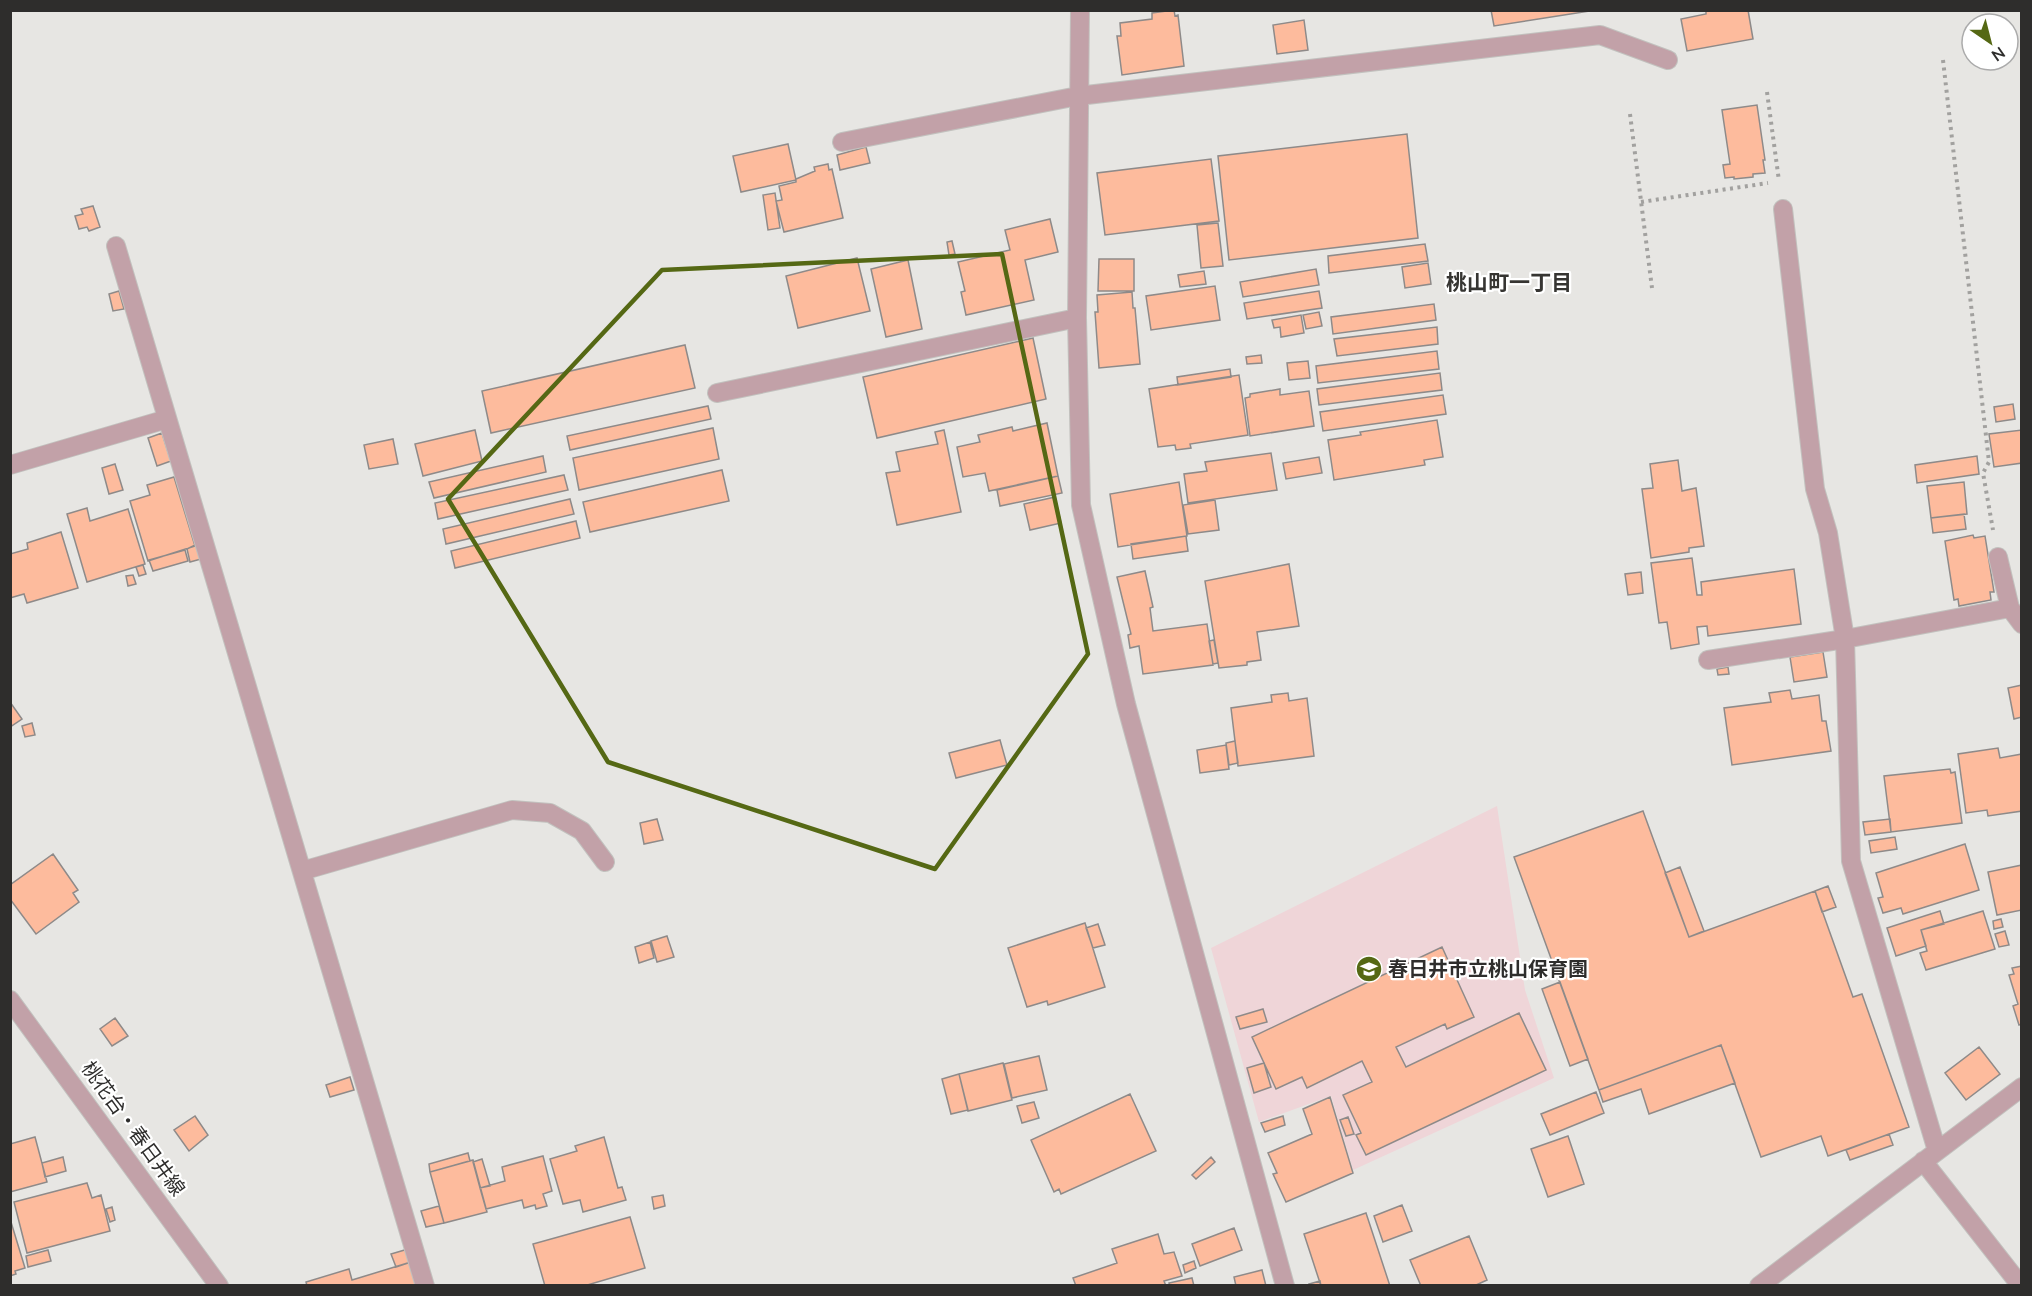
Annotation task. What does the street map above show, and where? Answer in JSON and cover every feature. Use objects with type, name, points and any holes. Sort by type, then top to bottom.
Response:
[{"type":"street","points":[[1080,10],[1077,318],[1081,505],[1126,704],[1285,1286]]},
{"type":"street","points":[[842,142],[1078,96],[1600,35],[1668,60]]},
{"type":"street","points":[[1783,209],[1815,489],[1828,533],[1845,639],[1851,861],[1930,1156],[2021,1286]]},
{"type":"street","points":[[116,246],[425,1286]]},
{"type":"street","points":[[717,393],[1077,318]]},
{"type":"street","points":[[10,465],[167,419]]},
{"type":"street","points":[[1998,557],[2010,608],[2022,624]]},
{"type":"street","points":[[1708,660],[1845,639],[2010,608]]},
{"type":"street","points":[[302,871],[512,810],[550,813],[582,831],[605,862]]},
{"type":"street","name":"桃花台・春日井線","points":[[10,1000],[219,1286]]},
{"type":"street","points":[[1759,1286],[2022,1087]]},
{"type":"path","points":[[1943,60],[1989,462],[1983,473],[1998,557]]},
{"type":"path","points":[[1767,92],[1783,209]]},
{"type":"path","points":[[1630,114],[1652,288]]},
{"type":"path","points":[[1641,202],[1779,182]]},
{"type":"highlighted area","points":[[1002,254],[1088,654],[935,869],[608,762],[448,499],[662,270]]},
{"type":"shaded area","name":"春日井市立桃山保育園","points":[[1497,806],[1525,990],[1554,1078],[1353,1170],[1331,1096],[1259,1122],[1211,948]]},
{"type":"building","points":[[1174,10],[1175,16],[1178,15],[1184,66],[1122,75],[1117,36],[1121,36],[1120,23],[1152,19],[1152,13]]},
{"type":"building","points":[[1491,10],[1596,10],[1494,26]]},
{"type":"building","points":[[1706,10],[1748,10],[1753,39],[1687,51],[1681,19],[1706,14]]},
{"type":"building","points":[[1304,20],[1308,50],[1277,54],[1273,25]]},
{"type":"building","points":[[1757,105],[1765,173],[1753,174],[1753,177],[1725,178],[1723,165],[1730,164],[1722,110]]},
{"type":"building","points":[[1407,134],[1418,238],[1229,260],[1218,156]]},
{"type":"building","points":[[788,144],[796,180],[741,192],[733,156]]},
{"type":"building","points":[[866,147],[870,163],[840,170],[837,155]]},
{"type":"building","points":[[1211,159],[1219,221],[1105,235],[1097,173]]},
{"type":"building","points":[[828,164],[829,170],[832,169],[843,218],[784,232],[776,201],[782,200],[779,186],[796,182],[796,179],[815,171],[814,167]]},
{"type":"building","points":[[775,193],[780,228],[768,230],[763,195]]},
{"type":"building","points":[[93,206],[100,227],[89,231],[87,227],[79,229],[75,216],[83,214],[81,209]]},
{"type":"building","points":[[1050,219],[1058,252],[1025,260],[1034,300],[966,315],[961,292],[965,291],[958,262],[1010,250],[1005,230]]},
{"type":"building","points":[[1218,223],[1223,266],[1201,268],[1197,225]]},
{"type":"building","points":[[952,241],[955,254],[949,255],[947,242]]},
{"type":"building","points":[[1425,244],[1428,261],[1329,273],[1328,256]]},
{"type":"building","points":[[857,258],[870,311],[798,328],[786,276]]},
{"type":"building","points":[[1099,259],[1134,259],[1134,291],[1098,291]]},
{"type":"building","points":[[908,260],[922,329],[886,337],[871,269]]},
{"type":"building","points":[[1428,263],[1431,284],[1405,288],[1402,267]]},
{"type":"building","points":[[1316,269],[1319,285],[1243,297],[1240,282]]},
{"type":"building","points":[[1204,271],[1206,284],[1180,287],[1178,275]]},
{"type":"building","points":[[1215,286],[1220,320],[1151,330],[1146,296]]},
{"type":"building","points":[[119,291],[124,309],[113,311],[109,294]]},
{"type":"building","points":[[1319,291],[1322,308],[1247,319],[1244,303]]},
{"type":"building","points":[[1132,292],[1140,364],[1099,368],[1095,312],[1098,312],[1097,295]]},
{"type":"building","points":[[1434,304],[1436,320],[1333,334],[1331,317]]},
{"type":"building","points":[[1319,312],[1322,326],[1306,329],[1303,315]]},
{"type":"building","points":[[1301,315],[1304,333],[1281,337],[1280,327],[1274,328],[1272,320]]},
{"type":"building","points":[[1437,327],[1438,344],[1337,356],[1334,339]]},
{"type":"building","points":[[1033,338],[1046,399],[877,438],[863,377]]},
{"type":"building","points":[[685,345],[695,388],[491,433],[482,391]]},
{"type":"building","points":[[1437,351],[1439,369],[1318,383],[1316,366]]},
{"type":"building","points":[[1261,355],[1262,363],[1247,364],[1246,357]]},
{"type":"building","points":[[1308,361],[1310,378],[1289,380],[1287,363]]},
{"type":"building","points":[[1230,369],[1231,377],[1178,385],[1177,377]]},
{"type":"building","points":[[1440,373],[1442,390],[1319,405],[1317,389]]},
{"type":"building","points":[[1239,375],[1248,435],[1190,444],[1191,448],[1176,450],[1175,445],[1158,447],[1149,389]]},
{"type":"building","points":[[1280,389],[1280,395],[1309,391],[1314,426],[1250,436],[1245,398],[1250,397],[1250,394]]},
{"type":"building","points":[[1443,395],[1446,414],[1323,431],[1320,412]]},
{"type":"building","points":[[2013,404],[2015,419],[1996,422],[1994,407]]},
{"type":"building","points":[[708,406],[711,419],[570,450],[567,436]]},
{"type":"building","points":[[1437,420],[1443,457],[1424,460],[1425,465],[1334,480],[1328,440],[1361,435],[1360,432]]},
{"type":"building","points":[[1047,423],[1058,476],[989,491],[985,473],[963,477],[957,447],[980,442],[978,435],[1012,427],[1013,431]]},
{"type":"building","points":[[713,428],[719,459],[579,490],[573,458]]},
{"type":"building","points":[[475,430],[482,461],[423,476],[415,444]]},
{"type":"building","points":[[944,430],[961,512],[897,525],[886,473],[900,471],[896,452],[938,444],[935,432]]},
{"type":"building","points":[[2022,430],[2022,463],[1994,467],[1989,434]]},
{"type":"building","points":[[162,433],[171,461],[157,466],[148,438]]},
{"type":"building","points":[[393,439],[398,464],[369,469],[364,445]]},
{"type":"building","points":[[1271,453],[1277,490],[1188,503],[1184,474],[1207,471],[1205,462]]},
{"type":"building","points":[[543,456],[546,472],[434,498],[429,482]]},
{"type":"building","points":[[1977,456],[1979,474],[1917,483],[1915,465]]},
{"type":"building","points":[[1319,457],[1322,473],[1286,479],[1283,463]]},
{"type":"building","points":[[1678,460],[1682,491],[1696,488],[1704,546],[1689,548],[1689,552],[1651,558],[1642,489],[1653,488],[1650,464]]},
{"type":"building","points":[[115,464],[123,490],[109,494],[102,468]]},
{"type":"building","points":[[722,470],[729,501],[590,532],[583,502]]},
{"type":"building","points":[[564,475],[568,490],[438,519],[435,503]]},
{"type":"building","points":[[1058,476],[1062,493],[1000,506],[997,490]]},
{"type":"building","points":[[174,477],[195,546],[148,561],[130,501],[150,495],[147,485]]},
{"type":"building","points":[[1179,482],[1187,536],[1118,547],[1110,494]]},
{"type":"building","points":[[1964,482],[1967,514],[1931,518],[1927,486]]},
{"type":"building","points":[[1055,497],[1061,523],[1030,530],[1024,504]]},
{"type":"building","points":[[570,499],[574,514],[446,544],[443,529]]},
{"type":"building","points":[[1215,500],[1219,530],[1188,534],[1183,505]]},
{"type":"building","points":[[87,508],[90,521],[128,509],[145,564],[87,582],[67,514]]},
{"type":"building","points":[[1964,514],[1966,529],[1933,533],[1931,518]]},
{"type":"building","points":[[576,521],[580,538],[455,568],[451,551]]},
{"type":"building","points":[[61,532],[78,588],[27,603],[24,594],[10,598],[10,554],[28,549],[27,543]]},
{"type":"building","points":[[1973,535],[1974,538],[1985,536],[1994,592],[1990,592],[1991,600],[1959,606],[1958,599],[1954,600],[1945,541]]},
{"type":"building","points":[[1186,536],[1188,551],[1133,559],[1131,544]]},
{"type":"building","points":[[197,544],[201,559],[190,562],[187,549]]},
{"type":"building","points":[[185,550],[188,561],[153,571],[149,560]]},
{"type":"building","points":[[1692,558],[1697,595],[1702,595],[1701,582],[1794,569],[1801,624],[1708,636],[1707,626],[1697,627],[1699,644],[1671,649],[1667,622],[1659,623],[1651,563]]},
{"type":"building","points":[[1289,564],[1299,626],[1257,632],[1261,660],[1247,662],[1247,665],[1219,668],[1205,581]]},
{"type":"building","points":[[143,565],[146,574],[139,576],[136,567]]},
{"type":"building","points":[[1145,571],[1153,607],[1150,608],[1153,631],[1207,624],[1213,665],[1143,674],[1139,646],[1130,648],[1128,635],[1131,634],[1117,577]]},
{"type":"building","points":[[1641,572],[1643,593],[1628,595],[1625,574]]},
{"type":"building","points":[[133,575],[136,584],[128,586],[126,576]]},
{"type":"building","points":[[1214,640],[1218,663],[1213,664],[1209,641]]},
{"type":"building","points":[[1823,652],[1827,677],[1794,682],[1790,657]]},
{"type":"building","points":[[1728,667],[1729,674],[1718,675],[1717,669]]},
{"type":"building","points":[[2022,685],[2022,717],[2014,719],[2008,688]]},
{"type":"building","points":[[1790,690],[1792,699],[1819,695],[1822,721],[1826,721],[1831,751],[1732,765],[1724,708],[1771,702],[1769,693]]},
{"type":"building","points":[[1288,693],[1289,701],[1307,698],[1314,756],[1238,766],[1231,708],[1272,702],[1271,695]]},
{"type":"building","points":[[10,702],[22,719],[10,727]]},
{"type":"building","points":[[32,723],[35,735],[25,737],[22,726]]},
{"type":"building","points":[[1000,740],[1007,765],[956,778],[949,753]]},
{"type":"building","points":[[1235,741],[1238,763],[1229,765],[1226,743]]},
{"type":"building","points":[[1226,745],[1229,769],[1200,773],[1197,750]]},
{"type":"building","points":[[1998,748],[2000,758],[2022,754],[2022,811],[1988,816],[1987,810],[1966,813],[1958,754]]},
{"type":"building","points":[[1950,769],[1951,773],[1955,772],[1962,823],[1891,832],[1884,776]]},
{"type":"building","points":[[1643,811],[1689,937],[1815,891],[1853,997],[1862,994],[1909,1127],[1828,1156],[1821,1136],[1761,1157],[1721,1045],[1599,1090],[1514,857]]},
{"type":"building","points":[[657,819],[663,840],[644,844],[640,823]]},
{"type":"building","points":[[1890,819],[1891,832],[1865,835],[1863,822]]},
{"type":"building","points":[[1895,837],[1897,849],[1871,853],[1869,841]]},
{"type":"building","points":[[1965,844],[1979,890],[1903,914],[1901,908],[1883,913],[1878,898],[1883,897],[1876,873]]},
{"type":"building","points":[[53,854],[78,890],[73,893],[79,902],[36,934],[10,899],[10,885]]},
{"type":"building","points":[[2022,865],[2022,910],[1997,915],[1988,872]]},
{"type":"building","points":[[1680,867],[1704,931],[1689,937],[1665,873]]},
{"type":"building","points":[[1828,886],[1836,907],[1822,912],[1815,891]]},
{"type":"building","points":[[1940,911],[1944,924],[1921,930],[1926,946],[1896,956],[1887,928]]},
{"type":"building","points":[[1983,911],[1995,949],[1926,970],[1920,953],[1927,951],[1921,930]]},
{"type":"building","points":[[2001,919],[2003,927],[1994,929],[1993,921]]},
{"type":"building","points":[[1085,923],[1105,987],[1048,1005],[1047,1001],[1027,1007],[1008,948]]},
{"type":"building","points":[[1098,924],[1105,945],[1093,948],[1086,928]]},
{"type":"building","points":[[2005,931],[2009,945],[1999,947],[1995,934]]},
{"type":"building","points":[[667,936],[674,957],[657,962],[651,941]]},
{"type":"building","points":[[650,942],[654,958],[639,963],[635,947]]},
{"type":"building","points":[[1442,947],[1474,1017],[1447,1029],[1445,1024],[1396,1047],[1406,1067],[1519,1013],[1546,1070],[1366,1155],[1356,1135],[1361,1133],[1343,1095],[1372,1082],[1362,1061],[1307,1088],[1302,1077],[1276,1089],[1252,1037]]},
{"type":"building","points":[[2022,966],[2022,1024],[2019,1025],[2013,1006],[2018,1004],[2009,975],[2014,974],[2012,968]]},
{"type":"building","points":[[1560,982],[1588,1059],[1570,1066],[1542,989]]},
{"type":"building","points":[[1263,1009],[1267,1022],[1240,1029],[1236,1017]]},
{"type":"building","points":[[115,1018],[128,1036],[112,1046],[100,1029]]},
{"type":"building","points":[[1721,1045],[1735,1083],[1649,1114],[1641,1089],[1603,1102],[1599,1090]]},
{"type":"building","points":[[1979,1047],[2000,1074],[1966,1100],[1945,1073]]},
{"type":"building","points":[[1039,1056],[1047,1090],[1012,1098],[1004,1064]]},
{"type":"building","points":[[1003,1063],[1012,1100],[968,1111],[959,1074]]},
{"type":"building","points":[[1264,1063],[1271,1087],[1254,1093],[1247,1068]]},
{"type":"building","points":[[959,1074],[968,1110],[951,1114],[942,1079]]},
{"type":"building","points":[[350,1077],[354,1090],[330,1097],[326,1085]]},
{"type":"building","points":[[1596,1092],[1604,1113],[1550,1135],[1541,1114]]},
{"type":"building","points":[[1130,1094],[1156,1151],[1061,1194],[1059,1189],[1054,1192],[1031,1140]]},
{"type":"building","points":[[1330,1097],[1353,1173],[1286,1202],[1273,1174],[1277,1173],[1268,1153],[1312,1134],[1303,1109]]},
{"type":"building","points":[[1034,1102],[1039,1118],[1022,1123],[1017,1106]]},
{"type":"building","points":[[195,1116],[208,1135],[189,1151],[174,1130]]},
{"type":"building","points":[[1283,1116],[1285,1125],[1265,1132],[1261,1123]]},
{"type":"building","points":[[1348,1117],[1354,1134],[1346,1136],[1340,1120]]},
{"type":"building","points":[[1889,1134],[1893,1145],[1850,1160],[1846,1150]]},
{"type":"building","points":[[1568,1136],[1584,1184],[1548,1197],[1531,1149]]},
{"type":"building","points":[[35,1137],[47,1182],[10,1192],[10,1144]]},
{"type":"building","points":[[604,1137],[618,1188],[622,1187],[626,1200],[583,1212],[580,1200],[563,1204],[550,1159],[577,1151],[575,1146]]},
{"type":"building","points":[[468,1153],[470,1161],[430,1172],[429,1164]]},
{"type":"building","points":[[543,1156],[552,1191],[543,1194],[547,1206],[536,1209],[535,1205],[524,1208],[522,1200],[486,1209],[480,1188],[505,1181],[502,1167]]},
{"type":"building","points":[[63,1157],[66,1171],[45,1177],[42,1163]]},
{"type":"building","points":[[1211,1157],[1215,1162],[1196,1179],[1192,1175]]},
{"type":"building","points":[[482,1159],[490,1186],[480,1188],[473,1162]]},
{"type":"building","points":[[473,1160],[487,1212],[444,1223],[430,1172]]},
{"type":"building","points":[[87,1183],[92,1198],[101,1195],[110,1231],[27,1253],[14,1202]]},
{"type":"building","points":[[663,1195],[665,1206],[654,1209],[652,1197]]},
{"type":"building","points":[[1402,1205],[1412,1231],[1383,1242],[1374,1216]]},
{"type":"building","points":[[439,1206],[444,1223],[426,1227],[421,1211]]},
{"type":"building","points":[[112,1207],[115,1220],[110,1222],[106,1209]]},
{"type":"building","points":[[1366,1213],[1390,1286],[1321,1286],[1304,1234]]},
{"type":"building","points":[[630,1217],[645,1268],[584,1286],[545,1286],[533,1244]]},
{"type":"building","points":[[11,1222],[25,1268],[15,1271],[16,1274],[10,1276]]},
{"type":"building","points":[[1234,1228],[1242,1250],[1200,1266],[1192,1244]]},
{"type":"building","points":[[1158,1234],[1164,1254],[1174,1252],[1182,1276],[1164,1281],[1166,1286],[1076,1286],[1073,1278],[1117,1263],[1112,1249]]},
{"type":"building","points":[[1469,1236],[1487,1280],[1474,1286],[1421,1286],[1410,1260]]},
{"type":"building","points":[[408,1249],[411,1262],[396,1267],[391,1254]]},
{"type":"building","points":[[48,1250],[51,1261],[28,1267],[26,1256]]},
{"type":"building","points":[[1194,1261],[1196,1268],[1185,1273],[1183,1265]]},
{"type":"building","points":[[411,1262],[418,1282],[413,1286],[307,1286],[306,1282],[349,1269],[352,1280]]},
{"type":"building","points":[[1262,1270],[1266,1286],[1236,1286],[1234,1277]]},
{"type":"building","points":[[1192,1278],[1194,1286],[1170,1286],[1169,1283]]},
{"type":"building","points":[[1320,1281],[1321,1286],[1310,1286],[1309,1284]]},
{"type":"place","name":"春日井市立桃山保育園","points":[[1369,969]]},
{"type":"district","name":"桃山町一丁目","points":[[1509,283]]}]
